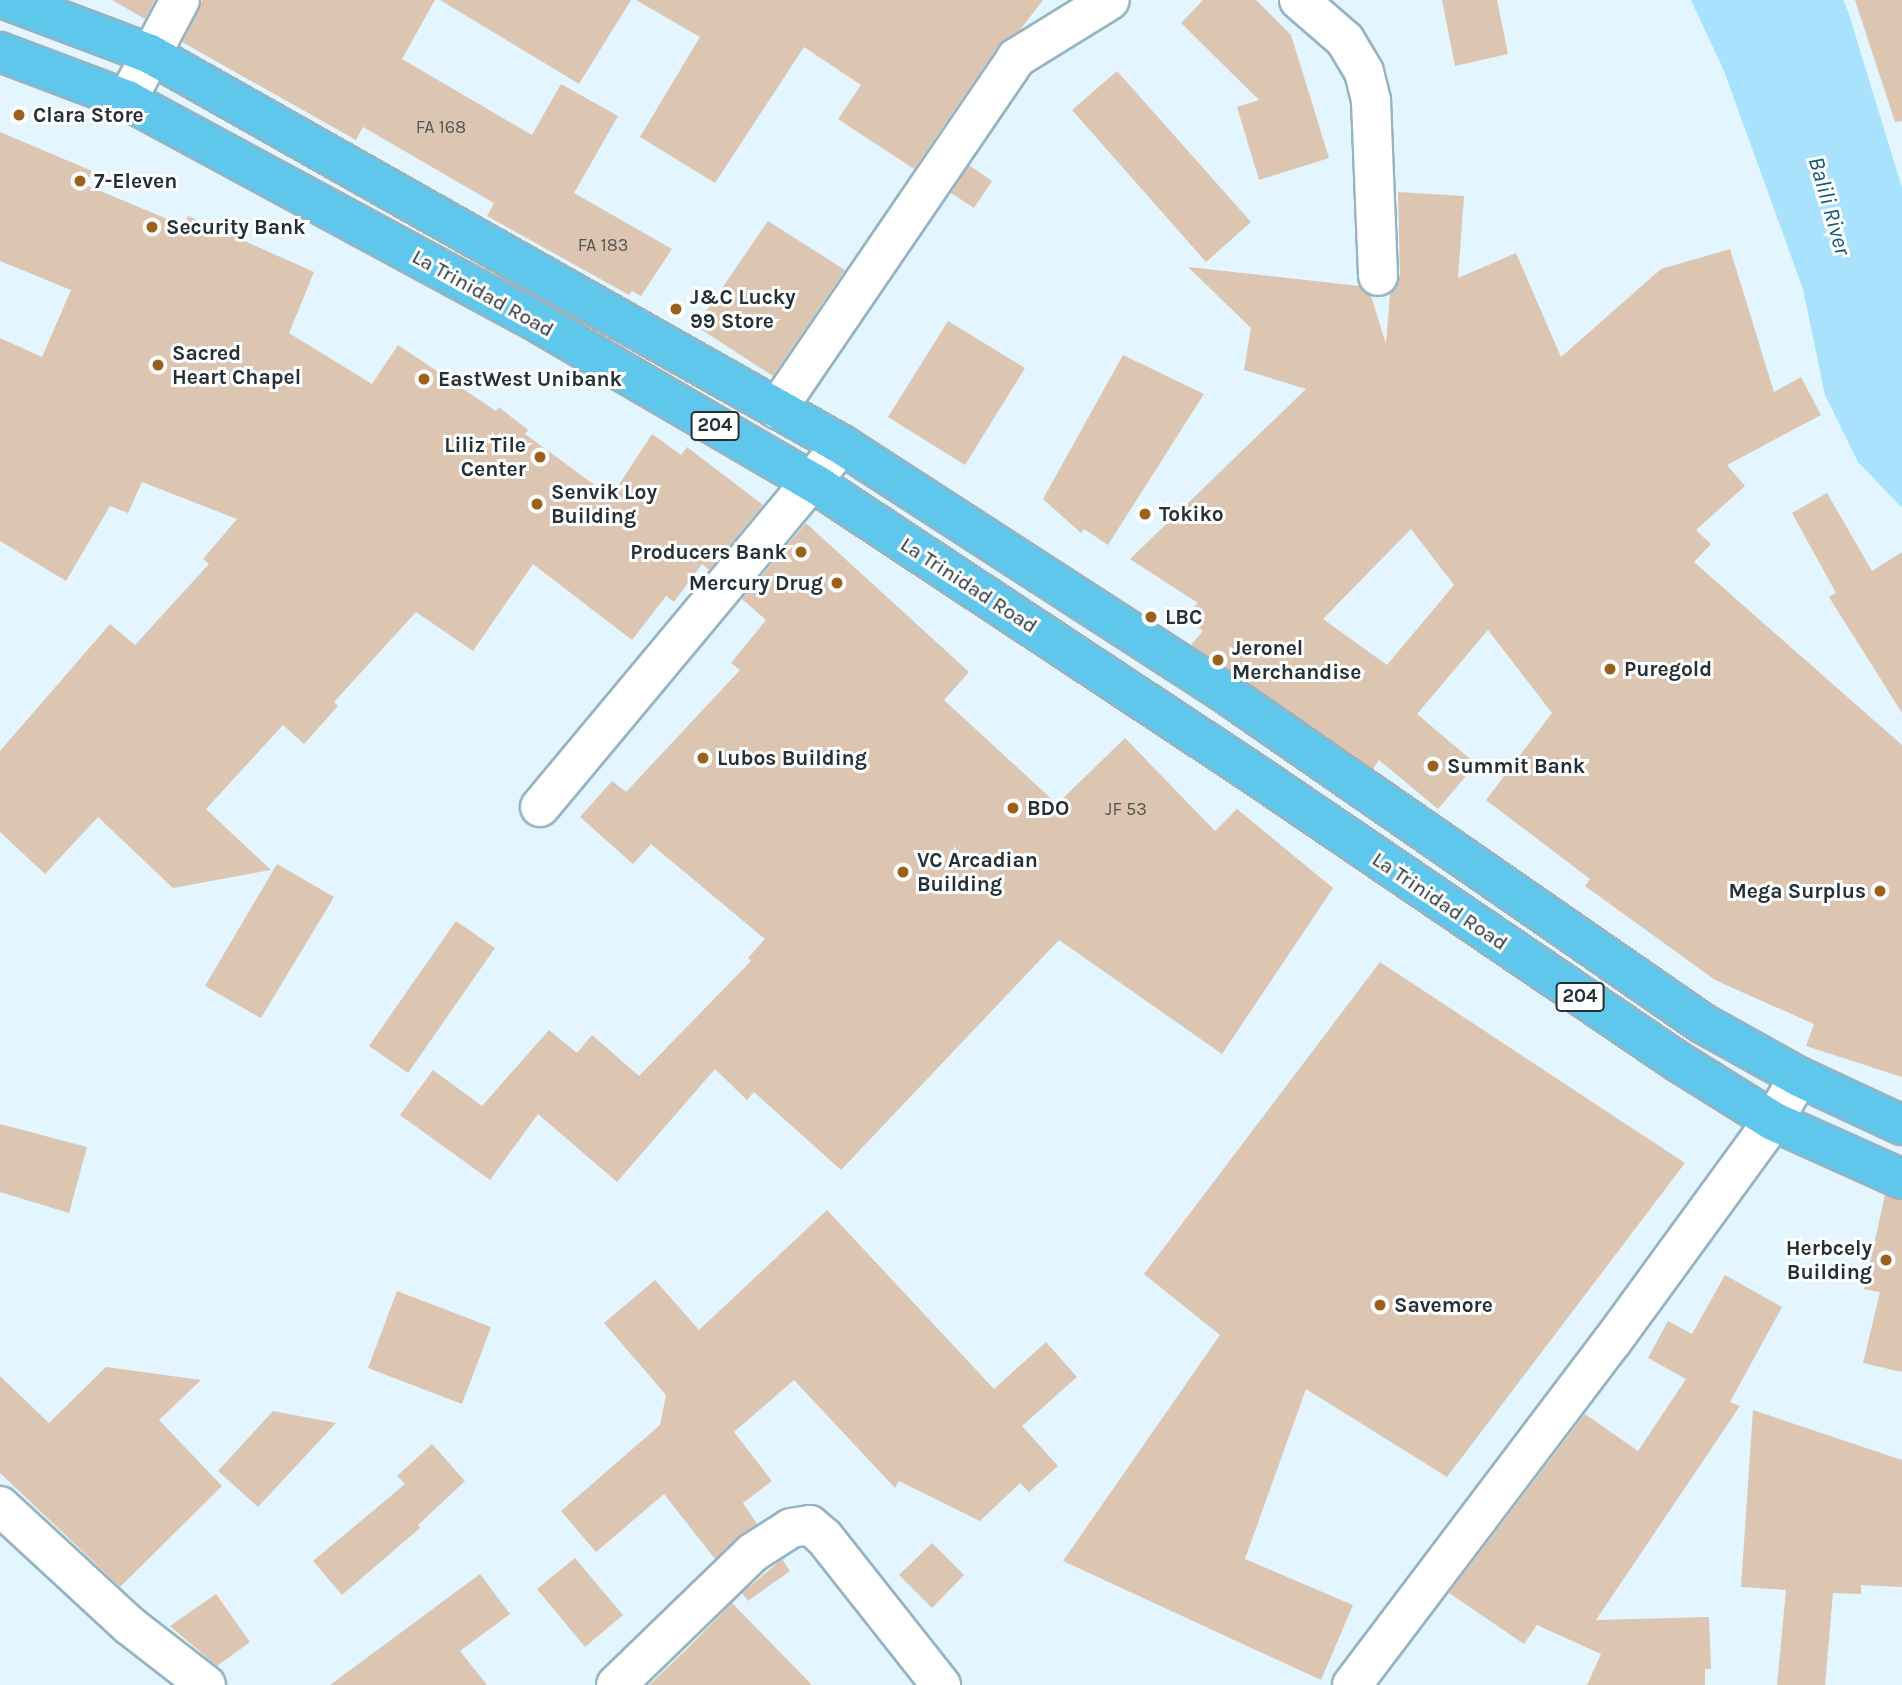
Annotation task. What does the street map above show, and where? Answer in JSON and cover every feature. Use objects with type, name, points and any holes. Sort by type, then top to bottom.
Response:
[{"type":"highway","name":"La Trinidad Road","points":[[7,0],[149,54],[842,444],[1218,688],[1608,961],[1702,1023],[1799,1077],[1902,1125]]},
{"type":"highway","name":"La Trinidad Road","points":[[0,52],[127,100],[525,315],[814,483],[1677,1062],[1773,1121],[1902,1179]]},
{"type":"highway","points":[[930,559],[960,521]]},
{"type":"street","points":[[127,100],[149,54],[180,0]]},
{"type":"street","points":[[778,409],[1016,58],[1110,0]]},
{"type":"street","points":[[1299,0],[1345,40],[1364,72],[1371,101],[1378,276]]},
{"type":"street","points":[[540,807],[814,483],[842,444]]},
{"type":"street","points":[[1352,1685],[1773,1121],[1799,1077]]},
{"type":"street","points":[[0,1506],[130,1626],[206,1685]]},
{"type":"street","points":[[616,1685],[752,1553],[791,1528],[810,1525],[824,1537],[942,1685]]},
{"type":"water","name":"Balili River","points":[[1691,0],[1843,0],[1848,11],[1902,188],[1902,508],[1858,462],[1825,395],[1803,289],[1724,71]]},
{"type":"building","points":[[112,0],[155,0],[145,19]]},
{"type":"building","points":[[202,0],[435,0],[402,59],[532,135],[561,84],[618,116],[574,193],[672,249],[641,296],[632,291],[629,295],[487,216],[494,203],[363,127],[356,140],[182,42]]},
{"type":"building","points":[[440,0],[631,0],[579,84]]},
{"type":"building","points":[[636,0],[1043,0],[1020,30],[998,46],[914,169],[838,119],[861,85],[804,47],[715,183],[640,137],[700,37]]},
{"type":"building","points":[[1203,0],[1256,0],[1291,35],[1329,158],[1259,180],[1237,107],[1259,100],[1181,23]]},
{"type":"building","points":[[1442,0],[1497,0],[1508,54],[1455,66]]},
{"type":"building","points":[[1855,0],[1902,0],[1902,121],[1895,122]]},
{"type":"building","points":[[1117,71],[1251,222],[1206,262],[1072,110]]},
{"type":"building","points":[[0,132],[92,171],[86,185],[184,226],[188,216],[314,272],[289,333],[372,384],[398,345],[496,411],[499,407],[528,430],[525,434],[611,497],[652,434],[681,455],[687,447],[763,505],[709,570],[702,564],[674,602],[666,596],[632,640],[533,564],[473,651],[416,612],[334,702],[338,706],[304,744],[283,725],[206,809],[271,870],[173,888],[98,817],[45,874],[0,832],[0,751],[110,624],[135,645],[209,564],[203,559],[237,519],[142,482],[128,513],[110,506],[66,581],[0,541],[0,338],[42,357],[71,290],[0,261]]},
{"type":"building","points":[[969,165],[992,181],[974,208],[951,193]]},
{"type":"building","points":[[1398,192],[1464,196],[1458,278],[1516,253],[1561,357],[1661,269],[1730,249],[1774,392],[1801,377],[1821,415],[1727,465],[1745,486],[1696,530],[1711,544],[1694,562],[1902,745],[1902,1077],[1806,1046],[1814,1024],[1715,980],[1585,886],[1590,879],[1486,800],[1552,713],[1488,630],[1417,714],[1476,764],[1438,809],[1379,760],[1373,769],[1191,645],[1203,631],[1185,616],[1198,603],[1130,559],[1306,389],[1244,370],[1251,328],[1188,267],[1359,286],[1371,296],[1386,344],[1390,294],[1400,275]],"holes":[[[1411,529],[1454,585],[1387,665],[1323,619]]]},
{"type":"building","points":[[768,221],[845,270],[773,376],[696,326]]},
{"type":"building","points":[[948,321],[1025,368],[965,465],[888,417]]},
{"type":"building","points":[[1123,355],[1204,394],[1108,545],[1084,529],[1081,533],[1043,499]]},
{"type":"building","points":[[1827,493],[1872,571],[1902,552],[1902,713],[1829,597],[1836,593],[1792,513]]},
{"type":"building","points":[[806,523],[969,672],[944,700],[1057,804],[1125,738],[1215,831],[1237,809],[1333,888],[1222,1054],[1059,940],[841,1170],[754,1092],[747,1100],[715,1069],[617,1182],[538,1114],[490,1180],[400,1115],[433,1070],[482,1106],[549,1030],[577,1053],[592,1035],[639,1076],[751,961],[748,958],[765,939],[651,844],[633,864],[580,817],[612,781],[626,792],[740,670],[731,663],[766,620],[742,599]]},
{"type":"building","points":[[277,864],[334,897],[261,1018],[205,986]]},
{"type":"building","points":[[456,921],[495,948],[408,1073],[369,1046]]},
{"type":"building","name":"Savemore","points":[[1380,962],[1685,1163],[1447,1477],[1306,1389],[1245,1559],[1353,1605],[1321,1680],[1063,1561],[1220,1335],[1144,1274]]},
{"type":"building","points":[[0,1124],[87,1147],[69,1213],[0,1192]]},
{"type":"building","points":[[1885,1195],[1902,1200],[1902,1372],[1863,1363],[1880,1292],[1864,1289]]},
{"type":"building","points":[[827,1210],[994,1389],[1046,1342],[1077,1377],[1022,1426],[1058,1466],[1029,1492],[1020,1483],[980,1521],[899,1481],[895,1488],[794,1380],[734,1432],[772,1481],[743,1503],[757,1524],[715,1559],[664,1494],[596,1552],[561,1511],[660,1425],[666,1395],[604,1323],[655,1280],[699,1330]]},
{"type":"building","points":[[1725,1275],[1782,1307],[1730,1402],[1740,1406],[1596,1620],[1709,1617],[1711,1669],[1705,1669],[1705,1685],[1587,1685],[1601,1654],[1537,1625],[1524,1644],[1449,1593],[1585,1414],[1638,1451],[1686,1379],[1648,1358],[1668,1321],[1692,1334]]},
{"type":"building","points":[[397,1291],[491,1327],[462,1404],[368,1368]]},
{"type":"building","points":[[106,1367],[201,1380],[159,1420],[222,1486],[120,1587],[0,1473],[0,1376],[49,1423]]},
{"type":"building","points":[[1753,1410],[1902,1460],[1902,1587],[1861,1585],[1861,1594],[1833,1593],[1825,1685],[1777,1685],[1786,1590],[1741,1587]]},
{"type":"building","points":[[273,1411],[336,1423],[258,1507],[218,1471]]},
{"type":"building","points":[[432,1444],[465,1481],[418,1525],[420,1528],[342,1595],[313,1561],[405,1484],[397,1476]]},
{"type":"building","points":[[932,1543],[964,1575],[932,1608],[899,1575]]},
{"type":"building","points":[[575,1558],[623,1615],[585,1647],[537,1589]]},
{"type":"building","points":[[782,1559],[790,1571],[748,1601],[742,1593]]},
{"type":"building","points":[[480,1574],[510,1614],[460,1651],[487,1685],[330,1685]]},
{"type":"building","points":[[216,1594],[250,1642],[217,1666],[170,1626]]},
{"type":"building","points":[[732,1603],[812,1685],[649,1685],[689,1647]]},
{"type":"place","name":"Clara Store","points":[[19,115]]},
{"type":"place","name":"7-Eleven","points":[[80,181]]},
{"type":"place","name":"Security Bank","points":[[152,227]]},
{"type":"place","name":"J&C Lucky 99 Store","points":[[676,309]]},
{"type":"place","name":"Sacred Heart Chapel","points":[[158,365]]},
{"type":"place","name":"EastWest Unibank","points":[[424,379]]},
{"type":"place","name":"Liliz Tile Center","points":[[540,457]]},
{"type":"place","name":"Senvik Loy Building","points":[[537,504]]},
{"type":"place","name":"Tokiko","points":[[1145,514]]},
{"type":"place","name":"Producers Bank","points":[[801,552]]},
{"type":"place","name":"Mercury Drug","points":[[837,583]]},
{"type":"place","name":"LBC","points":[[1151,617]]},
{"type":"place","name":"Jeronel Merchandise","points":[[1218,660]]},
{"type":"place","name":"Puregold","points":[[1610,669]]},
{"type":"place","name":"Lubos Building","points":[[703,758]]},
{"type":"place","name":"Summit Bank","points":[[1433,766]]},
{"type":"place","name":"BDO","points":[[1013,808]]},
{"type":"place","name":"VC Arcadian Building","points":[[903,872]]},
{"type":"place","name":"Mega Surplus","points":[[1880,891]]},
{"type":"place","name":"Herbcely Building","points":[[1886,1260]]},
{"type":"place","name":"Savemore","points":[[1380,1305]]}]
